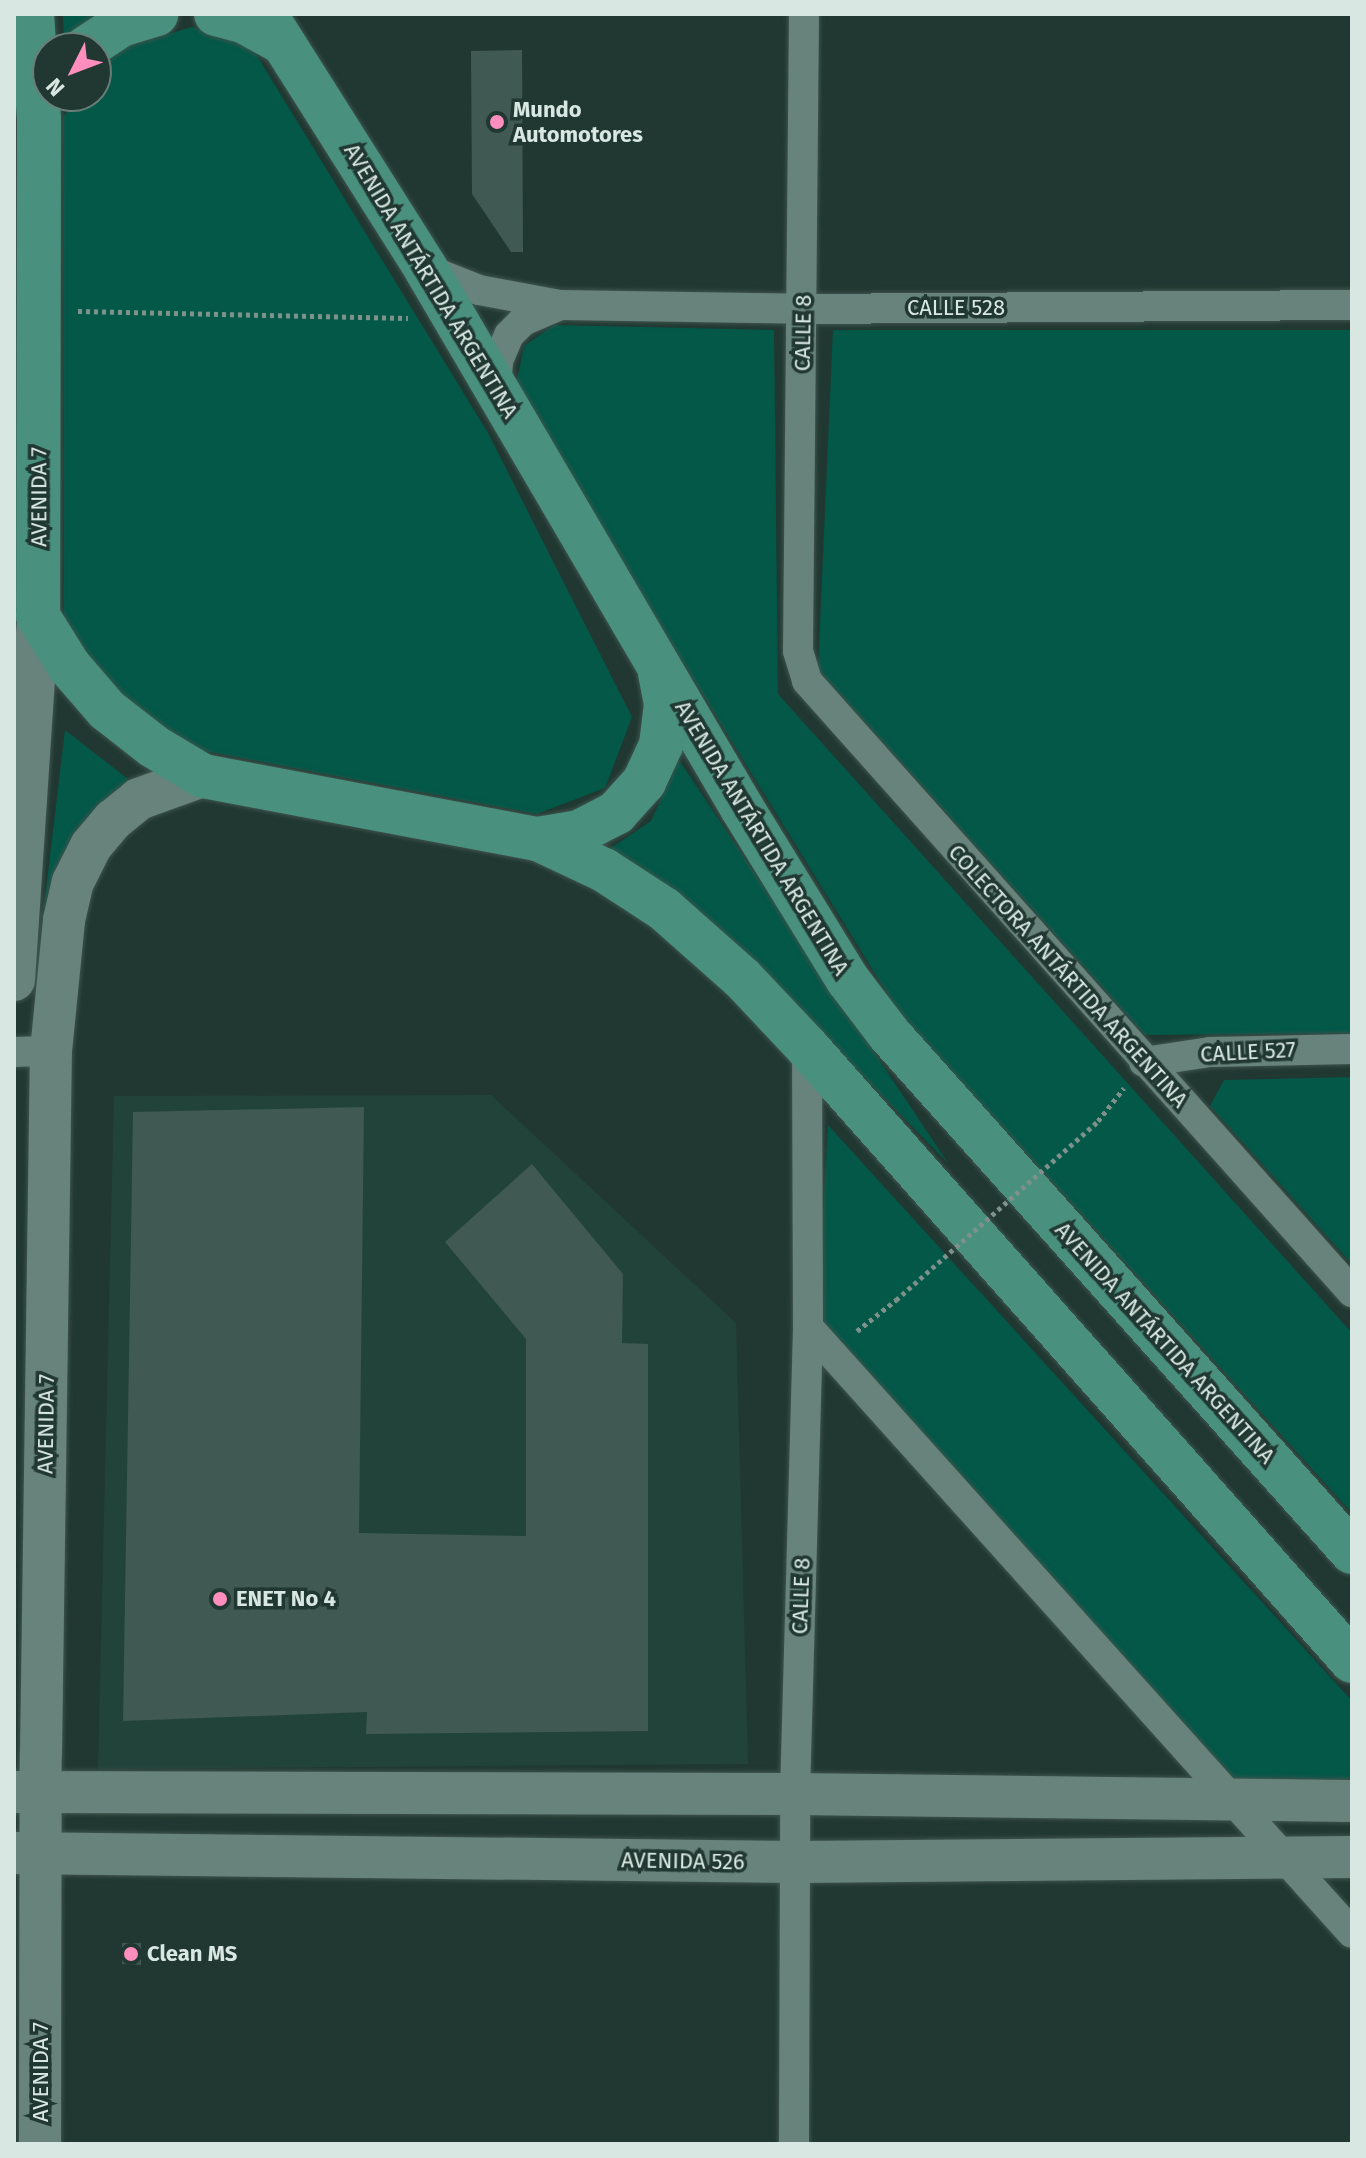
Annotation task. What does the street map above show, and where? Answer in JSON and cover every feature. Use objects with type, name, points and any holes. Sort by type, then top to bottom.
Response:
[{"type":"main road","points":[[110,32],[121,25],[156,14]]},
{"type":"main road","points":[[216,14],[274,29]]},
{"type":"main road","name":"AVENIDA ANTÁRTIDA ARGENTINA","points":[[274,29],[426,269],[657,663],[848,980],[889,1034],[1352,1552]]},
{"type":"main road","name":"AVENIDA 7","points":[[14,980],[38,616],[45,112]]},
{"type":"main road","points":[[38,616],[69,666],[107,710],[153,746],[203,776],[538,839],[604,870],[664,909],[742,978],[807,1047],[1352,1661]]},
{"type":"main road","points":[[538,839],[579,832],[616,813],[644,782],[661,745],[666,704],[657,663]]},
{"type":"main road","name":"AVENIDA 7","points":[[40,2144],[28,1853],[33,1052],[73,882],[91,846],[113,820],[139,799],[203,776]]},
{"type":"main road","points":[[28,1792],[795,1794],[1352,1801]]},
{"type":"main road","name":"AVENIDA 526","points":[[28,1853],[795,1862],[1352,1857]]},
{"type":"street","name":"CALLE 8","points":[[798,651],[804,14]]},
{"type":"street","name":"CALLE 528","points":[[426,269],[467,287],[560,305],[803,309],[1352,305]]},
{"type":"street","name":"CALLE 528","points":[[496,386],[502,347],[509,335],[523,321],[560,305]]},
{"type":"street","name":"COLECTORA ANTÁRTIDA ARGENTINA","points":[[798,651],[807,681],[1352,1292]]},
{"type":"street","name":"CALLE 8","points":[[794,2144],[795,1794],[808,1327],[807,1047]]},
{"type":"street","name":"CALLE 527","points":[[1144,1062],[1210,1052],[1352,1049]]},
{"type":"street","points":[[808,1327],[1352,1933]]},
{"type":"path","points":[[40,310],[456,319]]},
{"type":"path","points":[[808,1327],[861,1331],[1098,1121],[1144,1062]]},
{"type":"shaded area","points":[[491,1095],[736,1323],[748,1764],[98,1769],[114,1096]]},
{"type":"green space","points":[[63,14],[103,14],[85,32],[64,32]]},
{"type":"green space","points":[[192,27],[251,46],[488,433],[632,717],[605,788],[537,814],[194,749],[118,702],[64,624],[63,117],[67,112],[112,112],[112,58],[119,49]]},
{"type":"green space","points":[[554,325],[774,330],[778,694],[1352,1333],[1352,1513],[900,1014],[515,390],[524,346]]},
{"type":"green space","points":[[833,330],[1352,330],[1352,1033],[1145,1035],[818,670]]},
{"type":"green space","points":[[65,730],[137,786],[61,862],[34,991]]},
{"type":"green space","points":[[679,760],[948,1163],[706,916],[605,852],[651,821]]},
{"type":"green space","points":[[1352,1077],[1352,1264],[1210,1106],[1224,1080]]},
{"type":"green space","points":[[828,1125],[1352,1701],[1352,1779],[1235,1780],[817,1317]]},
{"type":"building","name":"Mundo Automotores","points":[[522,50],[523,252],[511,252],[472,194],[471,51]]},
{"type":"building","points":[[364,1107],[359,1533],[526,1536],[526,1339],[445,1242],[532,1164],[623,1274],[622,1343],[648,1344],[648,1731],[366,1734],[367,1712],[123,1721],[133,1112]]},
{"type":"building","name":"Clean MS","points":[[122,1943],[141,1943],[141,1965],[122,1964]]},
{"type":"place","name":"Mundo Automotores","points":[[497,122]]},
{"type":"place","name":"ENET No 4","points":[[220,1599]]},
{"type":"place","name":"Clean MS","points":[[131,1954]]}]
